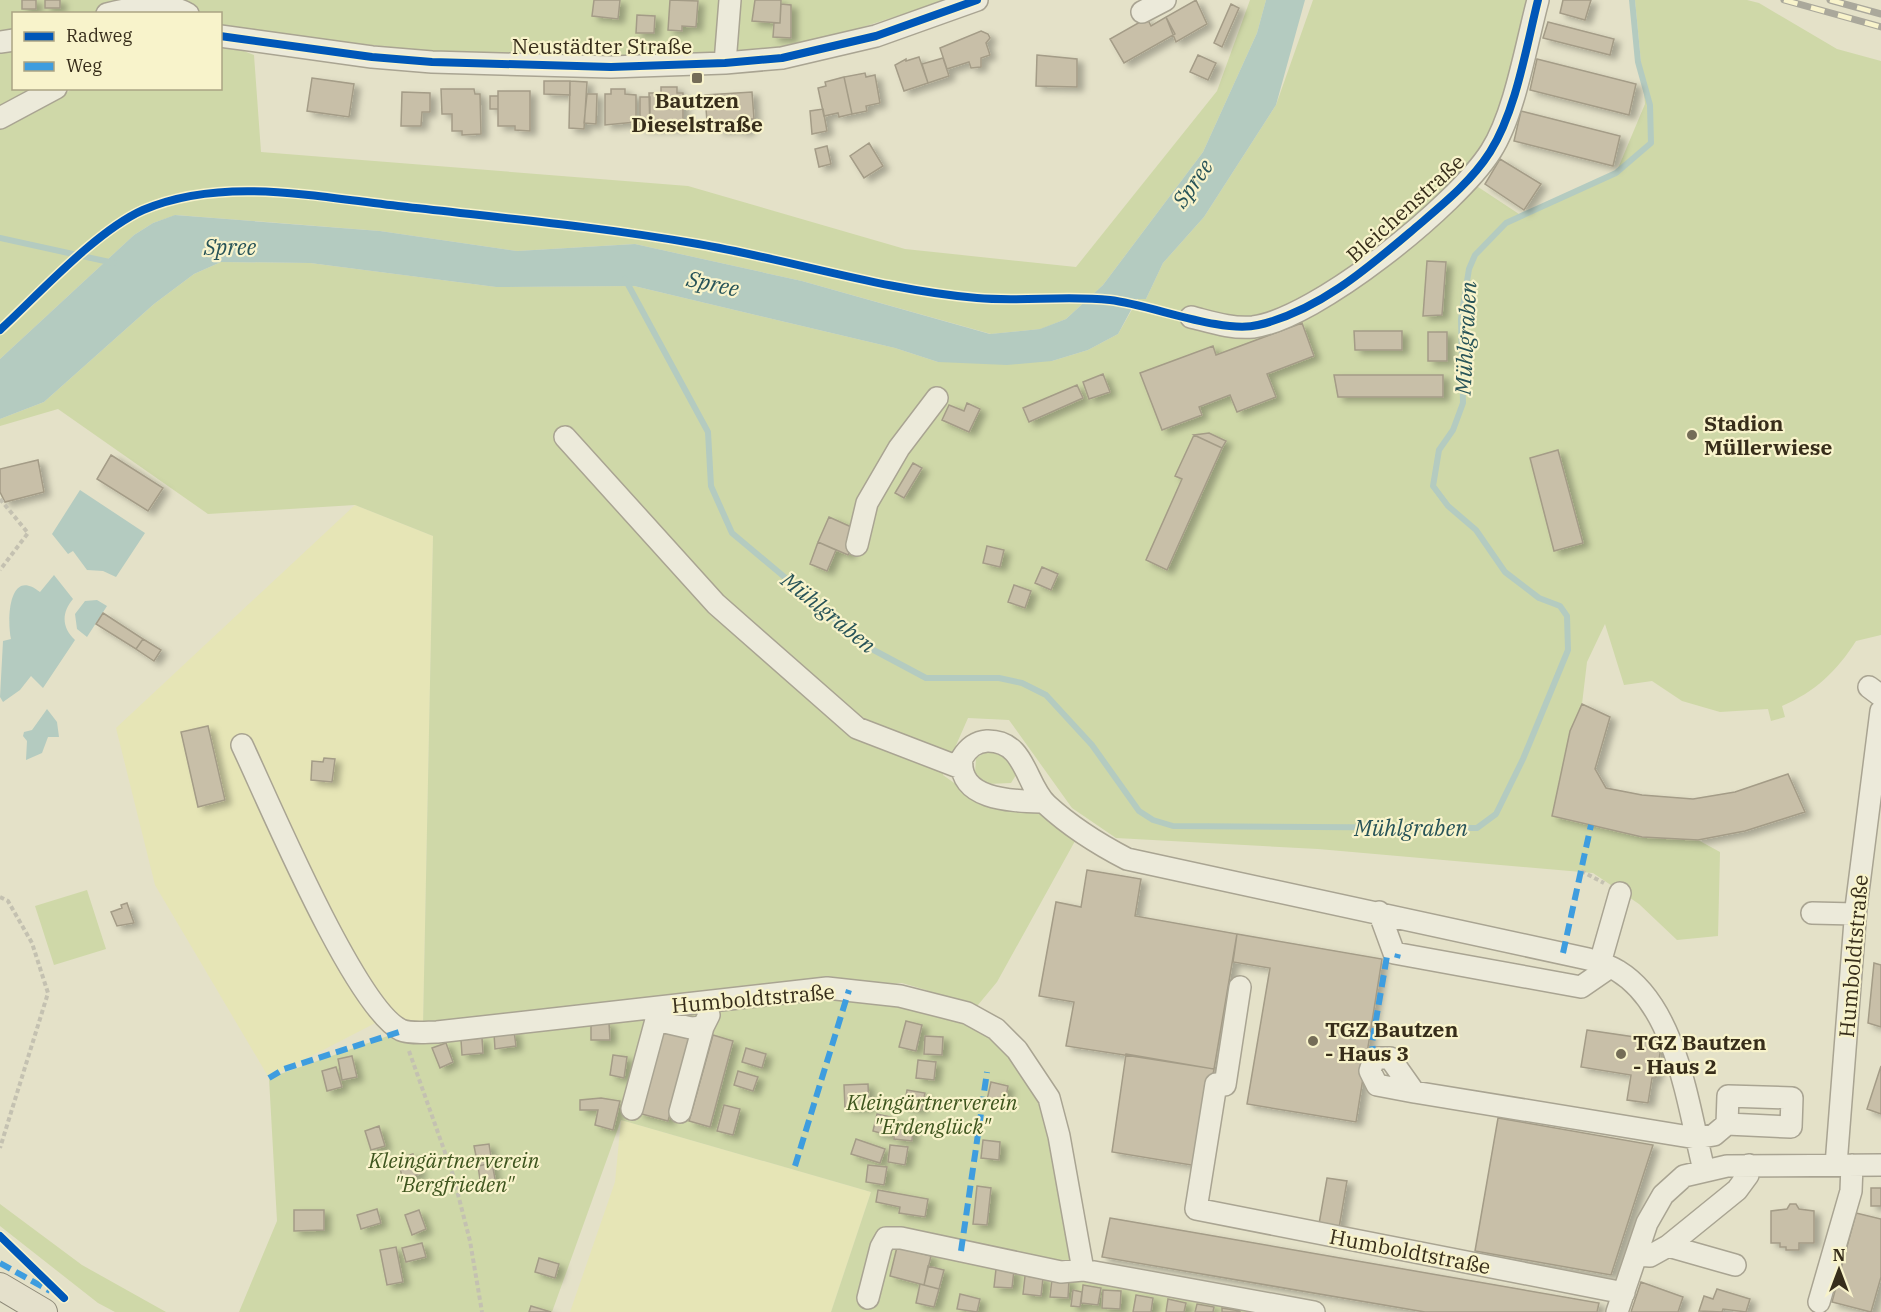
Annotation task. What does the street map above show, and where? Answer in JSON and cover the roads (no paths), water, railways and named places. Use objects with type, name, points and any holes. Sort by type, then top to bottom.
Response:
[{"type":"main road","points":[[0,1286],[44,1312]]},
{"type":"street","points":[[725,63],[730,0]]},
{"type":"street","name":"Neustädter Straße","points":[[222,36],[372,57],[432,62],[611,67],[725,63],[782,58],[876,36],[977,0]]},
{"type":"street","points":[[1142,12],[1165,0]]},
{"type":"street","name":"Bleichenstraße","points":[[1191,317],[1227,327],[1253,327],[1285,317],[1364,272],[1468,181],[1492,150],[1506,116],[1538,0]]},
{"type":"street","points":[[118,12],[152,6],[169,6],[183,12]]},
{"type":"street","points":[[0,118],[53,90]]},
{"type":"street","points":[[857,545],[867,503],[899,448],[937,398]]},
{"type":"street","points":[[564,437],[716,604],[857,728],[961,768]]},
{"type":"street","name":"Humboldtstraße","points":[[1844,1165],[1855,914],[1881,711]]},
{"type":"street","points":[[1044,802],[1009,800],[982,793],[970,787],[961,768],[962,758],[975,744],[995,742],[1009,747],[1019,756],[1044,802],[1095,843],[1127,859],[1379,912],[1605,965],[1641,991],[1658,1012],[1670,1036],[1704,1170]]},
{"type":"street","name":"Humboldtstraße","points":[[242,745],[346,963],[382,1015],[402,1031],[437,1032],[827,988],[873,991],[967,1013],[996,1029],[1033,1071],[1049,1098],[1059,1136],[1083,1270]]},
{"type":"street","points":[[1379,912],[1394,953],[1581,987],[1605,965],[1620,893]]},
{"type":"street","points":[[1812,913],[1855,914]]},
{"type":"street","name":"Humboldtstraße","points":[[1240,987],[1225,1085],[1215,1084],[1196,1209],[1620,1302],[1647,1223],[1663,1195],[1684,1176],[1704,1170],[1749,1165],[1881,1166]]},
{"type":"street","points":[[680,1112],[702,1027],[708,1018],[712,1001]]},
{"type":"street","points":[[632,1109],[656,1020],[691,1028],[702,1027]]},
{"type":"street","points":[[1414,1092],[1696,1138],[1714,1135],[1727,1124]]},
{"type":"street","points":[[1637,1255],[1650,1256],[1668,1246],[1737,1190],[1748,1175],[1749,1165]]},
{"type":"street","points":[[1819,1302],[1851,1191],[1844,1165]]},
{"type":"street","points":[[868,1298],[881,1247],[886,1238],[901,1238],[1061,1272],[1083,1270],[1314,1312]]},
{"type":"street","points":[[1668,1246],[1735,1265]]},
{"type":"water","name":"Spree","points":[[1266,0],[1305,0],[1276,105],[1204,217],[1163,263],[1146,299],[1137,299],[1118,334],[1088,350],[1052,361],[1007,365],[938,362],[895,348],[634,286],[496,287],[310,263],[221,262],[194,274],[154,304],[44,402],[0,419],[0,359],[134,235],[153,223],[175,215],[380,231],[517,251],[635,244],[802,281],[990,334],[1040,329],[1066,319],[1103,285],[1203,152],[1257,33]]},
{"type":"water","points":[[80,490],[145,533],[116,577],[103,571],[87,570],[73,551],[68,554],[52,534]]},
{"type":"water","points":[[54,575],[73,599],[66,610],[65,625],[75,640],[43,688],[31,676],[20,690],[3,702],[0,697],[3,641],[11,639],[9,620],[12,599],[21,586],[29,586],[40,592]]},
{"type":"water","points":[[97,600],[107,606],[87,637],[77,629],[75,614],[85,601]]},
{"type":"water","points":[[47,709],[57,722],[59,737],[48,737],[42,753],[26,760],[27,741],[23,736],[24,732],[32,730]]},
{"type":"waterway","name":"Mühlgraben","points":[[625,279],[708,432],[711,486],[732,533],[868,647],[926,678],[999,678],[1022,683],[1046,695],[1092,745],[1139,811],[1153,820],[1173,826],[1477,828],[1496,814],[1523,759],[1568,650],[1567,616],[1560,606],[1539,598],[1505,572],[1476,530],[1448,506],[1433,486],[1439,450],[1453,430],[1463,403],[1461,319],[1469,269],[1475,255],[1506,223],[1616,173],[1651,143],[1650,105],[1638,62],[1632,0]]},
{"type":"waterway","points":[[0,238],[114,263]]},
{"type":"railway","points":[[1784,0],[1881,27]]},
{"type":"railway","points":[[1830,0],[1881,14]]},
{"type":"place","name":"Bautzen Dieselstraße","points":[[697,78]]},
{"type":"place","name":"Stadion Müllerwiese","points":[[1692,435]]},
{"type":"place","name":"TGZ Bautzen - Haus 3","points":[[1313,1041]]},
{"type":"place","name":"TGZ Bautzen - Haus 2","points":[[1621,1054]]},
{"type":"park label","name":"Kleingärtnerverein \"Erdenglück\"","points":[[932,1114]]},
{"type":"park label","name":"Kleingärtnerverein \"Bergfrieden\"","points":[[454,1172]]}]
